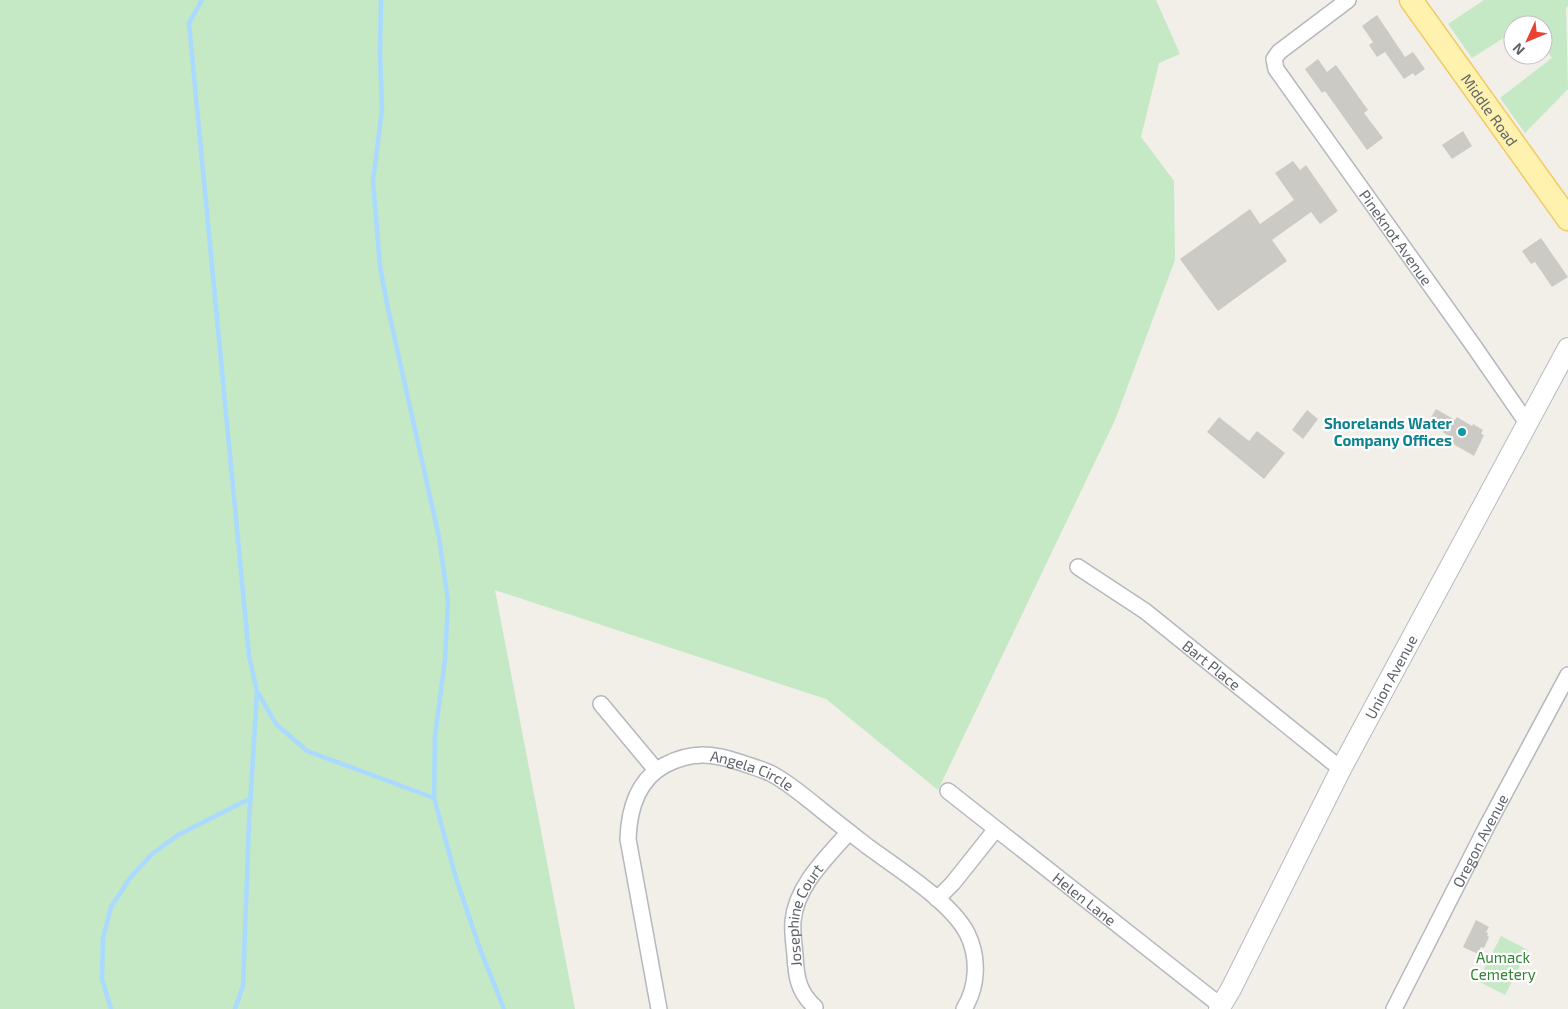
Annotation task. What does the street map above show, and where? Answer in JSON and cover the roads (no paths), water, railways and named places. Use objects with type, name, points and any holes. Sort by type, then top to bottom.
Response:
[{"type":"main road","name":"Middle Road","points":[[1411,0],[1568,219]]},
{"type":"street","name":"Pineknot Avenue","points":[[1348,0],[1279,52],[1274,60],[1276,68],[1526,423]]},
{"type":"street","name":"Union Avenue","points":[[1220,1007],[1341,768],[1568,348]]},
{"type":"street","name":"Bart Place","points":[[1078,567],[1145,611],[1341,768]]},
{"type":"street","name":"Oregon Avenue","points":[[1394,1009],[1487,826],[1568,675]]},
{"type":"street","points":[[601,704],[609,716],[656,770]]},
{"type":"street","name":"Angela Circle","points":[[659,1009],[628,839],[629,815],[638,792],[656,770],[685,757],[703,755],[723,757],[770,773],[783,780],[937,899],[962,924],[968,934],[973,951],[976,971],[974,987],[964,1009]]},
{"type":"street","name":"Helen Lane","points":[[948,791],[1220,1007]]},
{"type":"street","points":[[937,899],[996,829]]},
{"type":"street","name":"Josephine Court","points":[[814,1007],[806,999],[796,973],[793,919],[796,902],[804,887],[849,832]]},
{"type":"waterway","points":[[202,0],[189,23],[249,656],[257,691],[276,724],[307,751],[434,798]]},
{"type":"waterway","points":[[381,0],[382,110],[373,181],[380,266],[439,537],[448,601],[445,659],[435,736],[434,798],[456,878],[480,949],[504,1009]]},
{"type":"waterway","points":[[235,1009],[243,986],[249,822],[257,692]]},
{"type":"waterway","points":[[111,1009],[102,979],[103,938],[111,907],[130,878],[152,854],[178,835],[251,798]]},
{"type":"place","name":"Shorelands Water Company Offices","points":[[1462,432]]},
{"type":"park label","name":"Aumack Cemetery","points":[[1503,966]]}]
